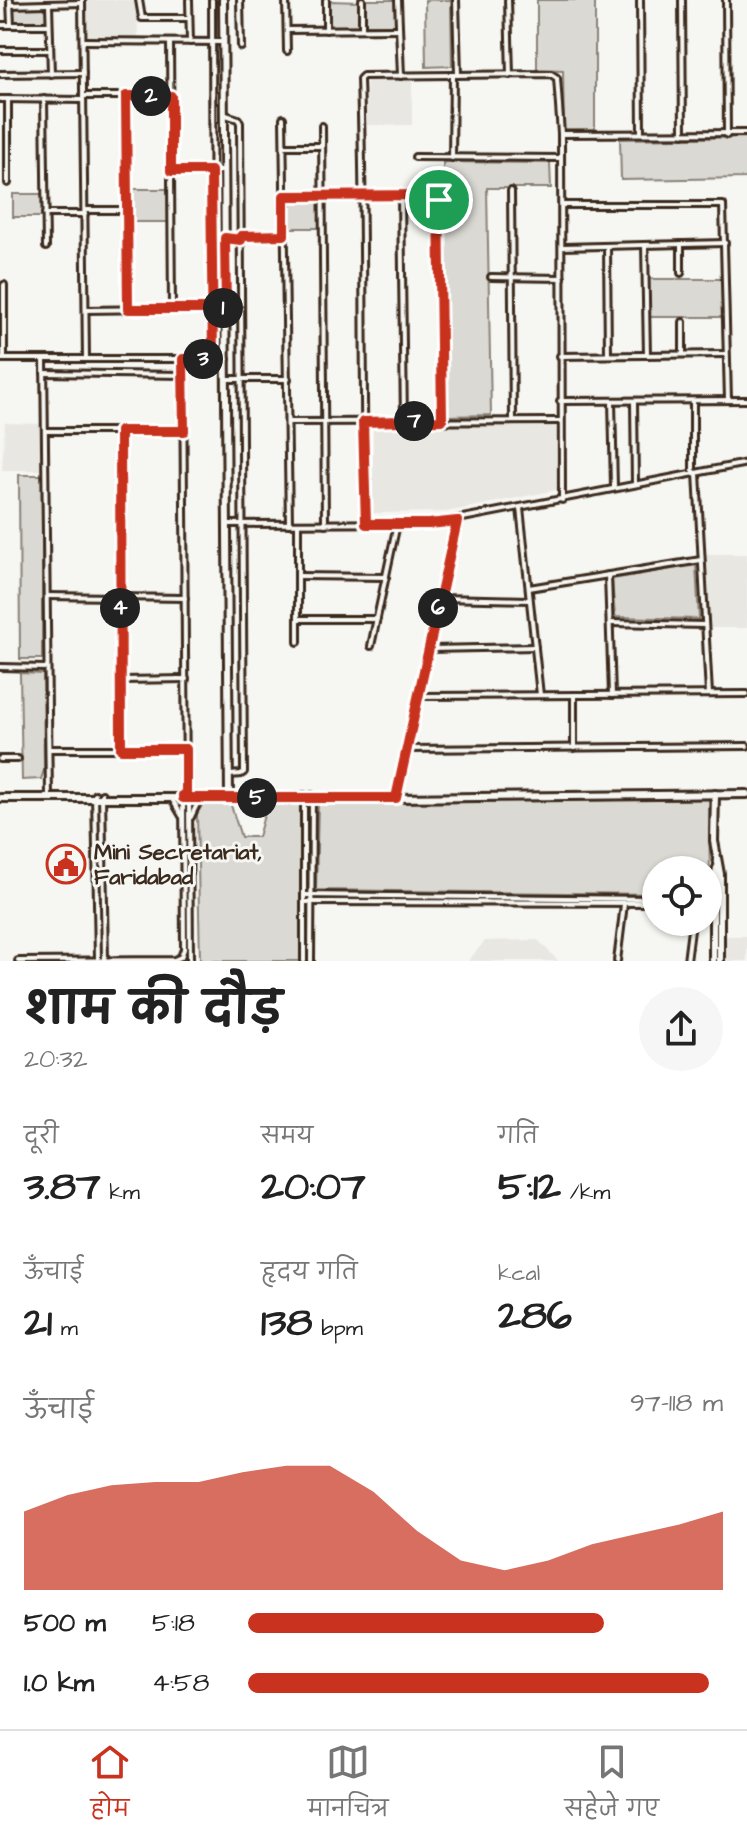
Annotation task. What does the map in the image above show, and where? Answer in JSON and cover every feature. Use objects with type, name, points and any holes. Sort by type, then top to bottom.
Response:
[{"type":"street","points":[[139,0],[142,18],[189,18]]},
{"type":"street","points":[[189,0],[190,42]]},
{"type":"street","points":[[212,0],[213,359]]},
{"type":"street","points":[[223,0],[229,796]]},
{"type":"street","points":[[240,0],[241,47]]},
{"type":"street","points":[[286,0],[287,51]]},
{"type":"street","points":[[326,0],[326,30]]},
{"type":"street","points":[[362,0],[362,29]]},
{"type":"street","points":[[398,0],[401,76]]},
{"type":"street","points":[[452,158],[456,0]]},
{"type":"street","points":[[508,0],[510,75]]},
{"type":"street","points":[[640,0],[641,133]]},
{"type":"street","points":[[682,0],[683,134]]},
{"type":"street","points":[[726,0],[727,135]]},
{"type":"street","points":[[11,25],[10,3],[82,2],[86,359]]},
{"type":"street","points":[[49,4],[51,74]]},
{"type":"street","points":[[0,25],[49,25]]},
{"type":"street","points":[[287,30],[399,29]]},
{"type":"street","points":[[83,41],[223,42]]},
{"type":"street","points":[[170,42],[172,309]]},
{"type":"street","points":[[0,50],[50,50]]},
{"type":"street","points":[[0,74],[83,73]]},
{"type":"street","points":[[366,524],[364,196],[360,79],[363,76],[551,74],[557,78],[562,205],[562,500]]},
{"type":"street","points":[[126,96],[128,309]]},
{"type":"street","points":[[0,99],[171,96]]},
{"type":"street","points":[[8,99],[8,183]]},
{"type":"street","points":[[44,99],[46,247]]},
{"type":"street","points":[[226,115],[238,119],[240,123],[243,523],[244,772],[229,775]]},
{"type":"street","points":[[283,118],[289,524]]},
{"type":"street","points":[[322,126],[325,524]]},
{"type":"street","points":[[561,134],[747,133]]},
{"type":"street","points":[[284,146],[322,146]]},
{"type":"street","points":[[415,157],[561,158]]},
{"type":"street","points":[[171,171],[224,171]]},
{"type":"street","points":[[511,191],[513,419]]},
{"type":"street","points":[[284,196],[436,196],[439,200],[442,420]]},
{"type":"street","points":[[401,196],[404,421]]},
{"type":"street","points":[[562,205],[721,204],[724,207],[728,400]]},
{"type":"street","points":[[45,214],[127,210]]},
{"type":"street","points":[[225,238],[284,235]]},
{"type":"street","points":[[562,247],[725,243]]},
{"type":"street","points":[[681,244],[681,273]]},
{"type":"street","points":[[645,245],[647,355]]},
{"type":"street","points":[[607,246],[608,355]]},
{"type":"street","points":[[491,277],[562,278]]},
{"type":"street","points":[[4,285],[2,359],[227,359]]},
{"type":"street","points":[[86,310],[226,308]]},
{"type":"street","points":[[683,322],[683,354]]},
{"type":"street","points":[[560,356],[726,354]]},
{"type":"street","points":[[44,359],[48,796]]},
{"type":"street","points":[[18,961],[174,960],[181,957],[184,949],[186,679],[183,359]]},
{"type":"street","points":[[44,373],[183,375]]},
{"type":"street","points":[[227,379],[288,379]]},
{"type":"street","points":[[560,401],[747,400]]},
{"type":"street","points":[[612,401],[614,488]]},
{"type":"street","points":[[634,401],[635,484]]},
{"type":"street","points":[[693,401],[709,694]]},
{"type":"street","points":[[289,422],[560,421]]},
{"type":"street","points":[[45,431],[184,431]]},
{"type":"street","points":[[120,431],[121,749]]},
{"type":"street","points":[[228,524],[457,521],[747,463]]},
{"type":"street","points":[[520,508],[540,695]]},
{"type":"street","points":[[396,796],[457,521]]},
{"type":"street","points":[[298,524],[298,642]]},
{"type":"street","points":[[371,646],[397,524]]},
{"type":"street","points":[[529,588],[701,560]]},
{"type":"street","points":[[608,575],[612,695]]},
{"type":"street","points":[[298,576],[386,577]]},
{"type":"street","points":[[47,596],[185,598]]},
{"type":"street","points":[[440,598],[530,600]]},
{"type":"street","points":[[298,619],[377,619]]},
{"type":"street","points":[[610,623],[705,625]]},
{"type":"street","points":[[429,649],[535,647]]},
{"type":"street","points":[[0,667],[47,668]]},
{"type":"street","points":[[121,680],[186,679]]},
{"type":"street","points":[[419,696],[747,694]]},
{"type":"street","points":[[574,695],[574,748]]},
{"type":"street","points":[[407,749],[747,746]]},
{"type":"street","points":[[48,749],[186,749]]},
{"type":"street","points":[[0,759],[18,759]]},
{"type":"street","points":[[715,792],[717,856]]},
{"type":"street","points":[[0,796],[747,792]]},
{"type":"street","points":[[96,796],[229,796]]},
{"type":"street","points":[[96,796],[101,960]]},
{"type":"street","points":[[96,796],[103,811],[101,960]]},
{"type":"street","points":[[304,961],[308,796]]},
{"type":"street","points":[[308,796],[311,961]]},
{"type":"street","points":[[103,811],[112,798]]},
{"type":"street","points":[[171,798],[186,823],[190,961]]},
{"type":"street","points":[[186,823],[200,798]]},
{"type":"street","points":[[304,895],[642,901]]},
{"type":"street","points":[[304,902],[642,902]]},
{"type":"street","points":[[617,961],[624,904]]},
{"type":"street","points":[[687,961],[690,936]]},
{"type":"street","points":[[712,936],[713,961]]},
{"type":"street","points":[[720,936],[720,961]]},
{"type":"shaded area","points":[[86,0],[137,0],[138,37],[87,38]]},
{"type":"shaded area","points":[[366,0],[397,0],[397,25],[366,25]]},
{"type":"shaded area","points":[[425,0],[451,0],[452,66],[426,67]]},
{"type":"shaded area","points":[[537,0],[595,0],[595,129],[564,129],[563,70],[537,69]]},
{"type":"shaded area","points":[[330,1],[360,2],[360,26],[330,26]]},
{"type":"shaded area","points":[[13,8],[46,8],[46,22],[13,22]]},
{"type":"shaded area","points":[[367,78],[412,78],[412,125],[366,125]]},
{"type":"shaded area","points":[[747,137],[747,178],[621,180],[620,139]]},
{"type":"shaded area","points":[[443,162],[550,163],[551,188],[487,188],[491,415],[447,416]]},
{"type":"shaded area","points":[[132,189],[168,189],[168,222],[132,222]]},
{"type":"shaded area","points":[[13,194],[42,194],[42,217],[13,217]]},
{"type":"shaded area","points":[[290,200],[319,200],[319,228],[290,228]]},
{"type":"shaded area","points":[[649,279],[722,279],[722,317],[649,317]]},
{"type":"shaded area","points":[[556,422],[557,490],[446,512],[373,513],[373,426]]},
{"type":"shaded area","points":[[5,423],[42,424],[42,470],[2,470]]},
{"type":"shaded area","points":[[19,475],[42,475],[42,659],[20,659]]},
{"type":"shaded area","points":[[707,554],[747,554],[747,628],[707,628]]},
{"type":"shaded area","points":[[696,565],[699,619],[615,617],[612,579]]},
{"type":"shaded area","points":[[20,673],[43,674],[44,770],[41,779],[22,780]]},
{"type":"shaded area","points":[[229,799],[241,837],[258,837],[268,801],[301,800],[300,961],[200,961],[197,814],[205,800]]},
{"type":"shaded area","points":[[709,799],[710,856],[642,856],[642,894],[316,890],[318,803]]},
{"type":"shaded area","points":[[725,936],[747,936],[747,961],[725,961]]},
{"type":"shaded area","points":[[538,940],[558,961],[468,961],[485,941]]},
{"type":"place","name":"Mini Secretariat, Faridabad","points":[[66,864]]},
{"type":"route","points":[[439,200],[432,195],[284,196],[284,235],[241,236],[241,240],[225,238],[226,308],[213,309],[128,309],[126,96],[171,96],[171,171],[211,171],[213,309],[213,359],[183,359],[184,431],[120,431],[121,749],[186,749],[186,795],[183,798],[396,798],[457,521],[366,524],[363,422],[442,420],[439,200]]}]
